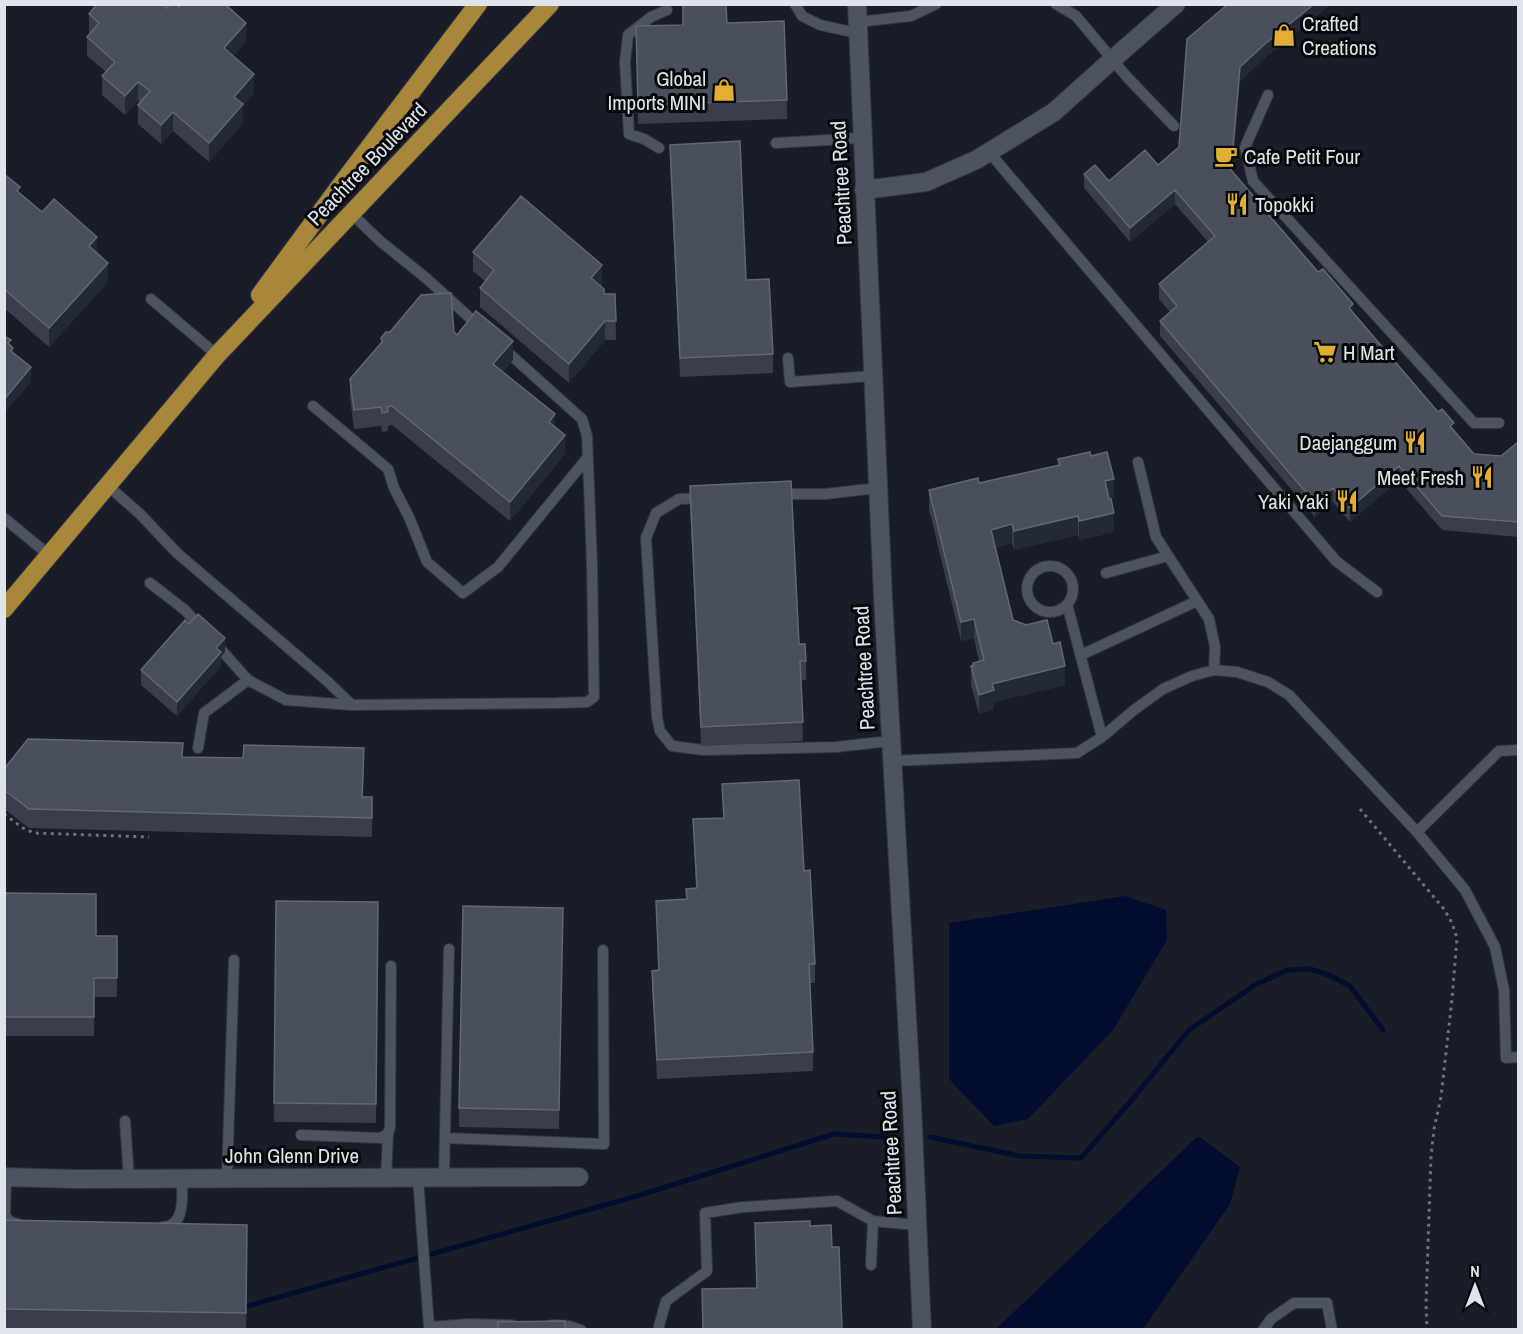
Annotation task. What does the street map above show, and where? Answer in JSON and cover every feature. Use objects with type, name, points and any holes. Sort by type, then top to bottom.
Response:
[{"type":"highway","name":"Peachtree Boulevard","points":[[217,355],[342,182],[478,4]]},
{"type":"highway","name":"Peachtree Boulevard","points":[[4,609],[217,355],[550,4]]},
{"type":"street","points":[[864,190],[926,182],[976,160],[1054,112],[1176,4]]},
{"type":"street","name":"Peachtree Road","points":[[857,20],[891,761],[912,1106],[922,1329]]},
{"type":"street","name":"John Glenn Drive","points":[[5,1177],[129,1179],[579,1177]]},
{"type":"lane","points":[[795,4],[802,16],[820,25],[911,15],[936,4]]},
{"type":"lane","points":[[1056,4],[1076,16],[1127,77],[1174,126]]},
{"type":"lane","points":[[658,147],[630,134],[625,62],[628,35],[651,17],[667,10]]},
{"type":"lane","points":[[1268,95],[1245,147],[1252,182],[1474,423],[1499,423]]},
{"type":"lane","points":[[776,143],[862,138]]},
{"type":"lane","points":[[989,152],[1336,561],[1377,592]]},
{"type":"lane","points":[[150,583],[185,609],[248,680],[286,700],[352,705],[587,702],[594,697],[588,457],[587,436],[582,419],[351,213]]},
{"type":"lane","points":[[151,299],[217,355]]},
{"type":"lane","points":[[788,358],[790,382],[873,376]]},
{"type":"lane","points":[[314,406],[387,469],[427,562],[463,593],[498,567],[588,457]]},
{"type":"lane","points":[[1138,462],[1156,537],[1209,619],[1215,647],[1214,670]]},
{"type":"lane","points":[[107,485],[140,514],[177,553],[352,705]]},
{"type":"lane","points":[[768,494],[825,494],[878,488]]},
{"type":"lane","points":[[712,497],[679,499],[664,507],[656,513],[646,538],[657,717],[660,731],[672,746],[702,750],[836,747],[891,741]]},
{"type":"lane","points":[[4,518],[49,555]]},
{"type":"lane","points":[[1106,573],[1168,556]]},
{"type":"lane","points":[[1067,604],[1054,611],[1039,609],[1029,598],[1027,590],[1031,575],[1036,570],[1052,566],[1065,571],[1072,584],[1073,591],[1067,604],[1102,737]]},
{"type":"lane","points":[[1080,655],[1197,602]]},
{"type":"lane","points":[[891,761],[1077,753],[1102,737],[1163,689],[1192,675],[1214,670],[1237,672],[1268,682],[1288,695],[1417,832],[1465,890],[1495,947],[1504,990],[1506,1058],[1518,1057]]},
{"type":"lane","points":[[198,748],[204,712],[248,680]]},
{"type":"lane","points":[[1417,832],[1499,751],[1518,750]]},
{"type":"lane","points":[[444,1178],[449,949]]},
{"type":"lane","points":[[445,1138],[604,1144],[603,950]]},
{"type":"lane","points":[[227,1178],[234,960]]},
{"type":"lane","points":[[386,1178],[387,1134],[390,1127],[391,966]]},
{"type":"lane","points":[[125,1121],[129,1179]]},
{"type":"lane","points":[[301,1135],[380,1138],[387,1134]]},
{"type":"lane","points":[[5,1177],[5,1215],[9,1221],[29,1225]]},
{"type":"lane","points":[[156,1227],[167,1227],[176,1221],[182,1207],[182,1178]]},
{"type":"lane","points":[[418,1178],[429,1328],[469,1324],[569,1326],[581,1329]]},
{"type":"lane","points":[[659,1329],[666,1301],[707,1271],[705,1213],[743,1207],[837,1201],[873,1221],[917,1225]]},
{"type":"lane","points":[[871,1266],[873,1221]]},
{"type":"lane","points":[[1263,1329],[1270,1319],[1294,1303],[1327,1303],[1332,1329]]},
{"type":"path","points":[[1360,809],[1444,909],[1457,938],[1441,1097],[1431,1156],[1427,1329]]},
{"type":"path","points":[[4,814],[34,833],[149,837]]},
{"type":"water","points":[[1125,896],[1166,910],[1167,940],[1113,1030],[1028,1119],[994,1126],[949,1079],[949,923]]},
{"type":"water","points":[[1198,1136],[1240,1167],[1230,1204],[1143,1329],[996,1329]]},
{"type":"building","points":[[97,4],[163,4],[167,8],[170,4],[176,4],[179,7],[181,4],[225,4],[246,23],[224,48],[254,74],[234,97],[243,104],[209,143],[173,112],[161,125],[138,105],[150,91],[138,82],[125,96],[102,76],[115,62],[87,37],[99,23],[89,14]]},
{"type":"building","points":[[683,4],[726,4],[727,23],[784,21],[787,100],[638,105],[636,26],[683,25]]},
{"type":"building","points":[[1228,4],[1314,4],[1240,67],[1231,170],[1256,199],[1260,195],[1274,211],[1269,215],[1318,272],[1323,269],[1353,304],[1349,308],[1438,412],[1442,409],[1454,423],[1450,426],[1474,454],[1501,456],[1518,442],[1518,522],[1442,516],[1399,466],[1350,508],[1333,488],[1315,503],[1160,321],[1177,306],[1159,284],[1215,236],[1175,190],[1130,228],[1084,174],[1095,165],[1109,181],[1145,150],[1158,165],[1179,147],[1187,39]]},
{"type":"building","points":[[740,141],[746,280],[769,279],[773,354],[680,358],[670,145]]},
{"type":"building","points":[[4,174],[20,187],[17,191],[42,212],[54,199],[97,237],[89,246],[108,263],[49,328],[4,289]]},
{"type":"building","points":[[521,196],[602,265],[591,278],[604,289],[604,294],[615,294],[616,321],[605,321],[569,364],[480,288],[494,270],[473,252]]},
{"type":"building","points":[[451,293],[454,332],[457,335],[476,311],[513,341],[493,364],[555,414],[549,422],[565,435],[510,502],[392,406],[387,407],[388,412],[382,413],[381,407],[354,410],[350,379],[382,342],[381,338],[386,332],[390,332],[421,295]]},
{"type":"building","points":[[4,336],[11,340],[8,343],[13,348],[11,351],[31,367],[4,400]]},
{"type":"building","points":[[1090,452],[1091,456],[1107,452],[1114,479],[1105,481],[1114,513],[1079,521],[1078,516],[1014,531],[1012,524],[991,530],[1013,620],[1026,625],[1047,620],[1053,644],[1060,642],[1065,666],[992,684],[994,690],[979,695],[971,666],[973,663],[984,660],[974,619],[961,622],[929,490],[978,478],[979,483],[1060,465],[1058,459]]},
{"type":"building","points":[[791,481],[799,644],[805,644],[806,661],[800,661],[803,722],[701,727],[690,486]]},
{"type":"building","points":[[198,614],[225,638],[216,648],[221,652],[177,702],[141,670],[185,620],[189,624]]},
{"type":"building","points":[[28,739],[183,743],[182,757],[243,758],[244,745],[364,748],[362,797],[372,797],[372,818],[29,809],[4,790],[4,769]]},
{"type":"building","points":[[799,780],[804,871],[810,870],[815,964],[809,964],[813,1052],[657,1060],[652,971],[659,970],[656,901],[687,899],[686,889],[697,888],[693,819],[724,818],[722,784]]},
{"type":"building","points":[[4,893],[96,894],[96,936],[117,936],[117,978],[94,978],[94,1017],[4,1017]]},
{"type":"building","points":[[276,901],[378,902],[376,1104],[274,1103]]},
{"type":"building","points":[[463,906],[563,908],[559,1110],[459,1108]]},
{"type":"building","points":[[4,1220],[247,1225],[246,1313],[4,1309]]},
{"type":"building","points":[[810,1221],[810,1226],[831,1225],[832,1247],[839,1247],[842,1329],[703,1329],[702,1289],[757,1288],[755,1223]]},
{"type":"building","points":[[565,1321],[565,1329],[498,1329],[498,1322]]},
{"type":"waterway","points":[[930,1137],[1020,1156],[1081,1158],[1189,1030],[1255,985],[1287,970],[1310,969],[1329,975],[1350,986],[1383,1030]]},
{"type":"waterway","points":[[240,1308],[637,1196],[834,1134],[885,1137]]},
{"type":"place","name":"Crafted Creations","points":[[1284,35]]},
{"type":"place","name":"Global Imports MINI","points":[[724,90]]},
{"type":"place","name":"Cafe Petit Four","points":[[1226,156]]},
{"type":"place","name":"Topokki","points":[[1237,204]]},
{"type":"place","name":"H Mart","points":[[1325,352]]},
{"type":"place","name":"Daejanggum","points":[[1415,442]]},
{"type":"place","name":"Meet Fresh","points":[[1482,477]]},
{"type":"place","name":"Yaki Yaki","points":[[1347,501]]}]
